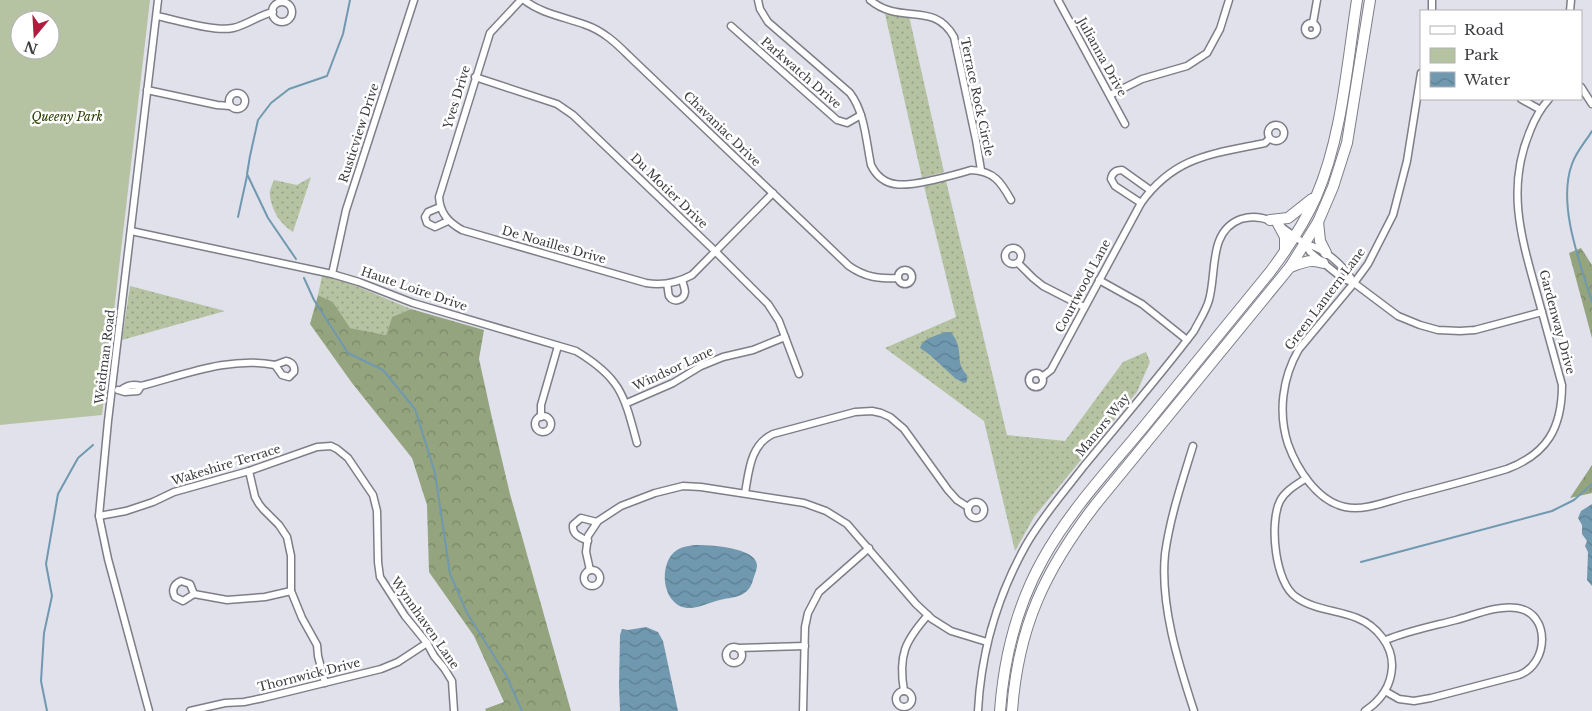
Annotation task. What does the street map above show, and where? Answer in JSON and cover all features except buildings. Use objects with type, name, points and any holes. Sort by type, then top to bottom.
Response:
[{"type":"highway","points":[[1000,711],[1005,665],[1016,620],[1033,578],[1055,539],[1082,502],[1285,251],[1317,195],[1331,154],[1336,132],[1357,0]]},
{"type":"highway","points":[[1012,711],[1017,666],[1028,622],[1045,580],[1068,541],[1096,504],[1290,267],[1318,222],[1334,187],[1347,143],[1370,0]]},
{"type":"highway","points":[[1285,251],[1285,237],[1274,222],[1288,218],[1317,195]]},
{"type":"highway","points":[[1290,267],[1309,260],[1324,258],[1318,222]]},
{"type":"highway","points":[[1017,666],[1018,711]]},
{"type":"street","name":"Weidman Road","points":[[149,711],[108,558],[100,516],[112,390],[158,0]]},
{"type":"street","name":"Rusticview Drive","points":[[332,274],[346,210],[414,0]]},
{"type":"street","name":"Yves Drive","points":[[441,209],[438,197],[490,33],[523,0]]},
{"type":"street","name":"Chavaniac Drive","points":[[523,0],[533,7],[588,25],[609,38],[849,266],[873,278],[898,278]]},
{"type":"street","name":"Parkwatch Drive","points":[[758,0],[760,9],[768,22],[850,93],[855,100],[861,115],[871,165],[874,172],[888,183],[911,185],[971,170],[981,170]]},
{"type":"street","name":"Terrace Rock Circle","points":[[870,0],[884,9],[892,11],[920,11],[935,14],[946,23],[954,38],[981,170]]},
{"type":"street","name":"Julianna Drive","points":[[1058,0],[1125,124]]},
{"type":"street","points":[[1110,95],[1142,79],[1186,66],[1207,53],[1220,29],[1229,0]]},
{"type":"street","points":[[1313,23],[1317,0]]},
{"type":"street","points":[[156,16],[226,29],[235,28],[264,14],[273,12]]},
{"type":"street","name":"Parkwatch Drive","points":[[731,26],[837,120],[847,123],[861,115]]},
{"type":"street","name":"Du Motier Drive","points":[[475,78],[549,101],[563,108],[716,252],[768,304],[774,311],[799,374]]},
{"type":"street","name":"Green Lantern Lane","points":[[1305,479],[1292,456],[1282,421],[1285,385],[1292,360],[1308,336],[1354,284],[1374,255],[1393,215],[1407,160],[1420,79]]},
{"type":"street","points":[[1582,89],[1592,104]]},
{"type":"street","points":[[147,90],[230,106]]},
{"type":"street","points":[[1523,100],[1539,109]]},
{"type":"street","name":"Gardenway Drive","points":[[1305,479],[1323,496],[1343,507],[1368,507],[1507,470],[1530,459],[1552,434],[1557,422],[1562,398],[1562,386],[1524,248],[1518,218],[1517,186],[1517,174],[1526,141],[1539,109],[1548,100]]},
{"type":"street","name":"Courtwood Lane","points":[[1042,377],[1051,370],[1141,203],[1150,190],[1189,161],[1265,143],[1269,139]]},
{"type":"street","points":[[981,170],[1001,182],[1011,200]]},
{"type":"street","points":[[1141,203],[1115,186],[1111,180],[1113,174],[1116,171],[1122,170],[1150,190]]},
{"type":"street","name":"De Noailles Drive","points":[[441,209],[448,221],[462,230],[646,283],[667,284],[692,275],[773,193]]},
{"type":"street","points":[[441,209],[428,212],[425,217],[427,223],[435,227],[448,221]]},
{"type":"street","name":"Manors Way","points":[[978,711],[980,683],[987,642],[999,602],[1032,534],[1053,504],[1194,331],[1209,302],[1213,284],[1216,250],[1220,236],[1229,226],[1246,218],[1254,217],[1274,222]]},
{"type":"street","points":[[1274,222],[1305,244],[1310,252],[1347,271],[1354,284],[1398,316],[1420,326],[1438,330],[1476,330],[1542,312]]},
{"type":"street","name":"Haute Loire Drive","points":[[132,231],[332,274],[359,282],[413,303],[576,351],[598,366],[615,382],[626,403],[637,443]]},
{"type":"street","points":[[1018,262],[1043,286],[1084,308]]},
{"type":"street","points":[[667,284],[670,296],[674,300],[678,300],[683,297],[685,291],[682,280]]},
{"type":"street","points":[[1099,280],[1142,304],[1187,340]]},
{"type":"street","name":"Windsor Lane","points":[[626,403],[673,383],[701,366],[753,350],[785,337]]},
{"type":"street","points":[[540,417],[541,404],[558,346]]},
{"type":"street","points":[[112,390],[138,391],[141,386],[217,365],[264,363],[275,365]]},
{"type":"street","points":[[745,493],[752,460],[757,448],[766,438],[773,434],[855,412],[872,411],[890,417],[904,429],[948,490],[957,500],[968,507]]},
{"type":"street","name":"Wakeshire Terrace","points":[[100,516],[126,511],[153,502],[174,492],[249,471],[317,447],[330,446]]},
{"type":"street","name":"Wynnhaven Lane","points":[[330,446],[344,453],[370,489],[377,510],[380,578],[404,616],[427,643],[452,681],[454,711]]},
{"type":"street","points":[[1193,446],[1173,513],[1165,554],[1165,593],[1181,671],[1194,711]]},
{"type":"street","points":[[249,471],[255,497],[263,510],[279,525],[286,537],[291,556],[291,591],[302,618],[317,646],[325,683]]},
{"type":"street","points":[[1305,479],[1285,493],[1275,513],[1274,535],[1279,566],[1284,583],[1292,594],[1304,602],[1358,619],[1386,640],[1392,660],[1392,672],[1385,691],[1365,711]]},
{"type":"street","points":[[590,570],[586,552],[592,528],[597,522],[620,506],[668,489],[683,486],[702,487],[804,502],[819,507],[847,524],[928,615],[951,631],[987,642]]},
{"type":"street","points":[[588,541],[575,534],[573,524],[581,518],[597,522]]},
{"type":"street","points":[[803,711],[805,627],[808,613],[820,592],[868,548]]},
{"type":"street","points":[[194,594],[227,600],[258,598],[291,591]]},
{"type":"street","points":[[1385,691],[1406,701],[1421,700],[1526,672],[1536,662],[1543,639],[1541,629],[1536,620],[1523,610],[1504,608],[1487,611],[1386,640]]},
{"type":"street","points":[[904,691],[903,658],[905,646],[913,632],[928,615]]},
{"type":"street","name":"Thornwick Drive","points":[[190,711],[225,702],[258,699],[389,666],[427,643]]},
{"type":"street","points":[[738,648],[805,646]]},
{"type":"green space","name":"Queeny Park","points":[[0,0],[150,0],[102,415],[0,425]]},
{"type":"green space","points":[[885,14],[909,16],[944,172],[922,178]]},
{"type":"green space","points":[[311,177],[293,232],[284,225],[275,212],[270,196],[271,188],[274,180],[297,185]]},
{"type":"green space","points":[[946,181],[1007,435],[1065,441],[1123,362],[1146,352],[1150,362],[1137,392],[1034,517],[1015,551],[984,421],[885,348],[956,317],[924,186]]},
{"type":"green space","points":[[1581,248],[1592,265],[1592,338],[1569,253]]},
{"type":"green space","points":[[322,276],[349,283],[411,309],[392,317],[386,335],[349,328],[333,302],[318,295]]},
{"type":"green space","points":[[130,286],[225,311],[122,340]]},
{"type":"green space","points":[[318,295],[333,302],[350,328],[386,335],[392,317],[411,309],[484,330],[479,359],[492,418],[510,494],[571,711],[486,711],[485,709],[504,702],[474,636],[429,572],[427,505],[412,458],[352,383],[310,324]]},
{"type":"green space","points":[[1592,465],[1592,493],[1570,498]]},
{"type":"water","points":[[945,332],[951,332],[957,342],[960,363],[967,375],[965,383],[956,379],[920,348],[927,340]]},
{"type":"water","points":[[1592,504],[1592,586],[1587,580],[1588,552],[1585,546],[1587,541],[1582,534],[1582,525],[1578,518],[1581,511]]},
{"type":"water","points":[[695,545],[731,548],[749,554],[755,559],[757,569],[749,589],[738,596],[696,607],[687,608],[678,605],[667,591],[665,573],[667,564],[677,550]]},
{"type":"water","points":[[646,627],[658,632],[663,641],[678,711],[620,711],[620,635],[622,629]]},
{"type":"waterway","points":[[296,259],[268,218],[247,174],[250,156],[258,120],[271,103],[289,89],[327,76],[343,34],[350,0]]},
{"type":"waterway","points":[[1592,131],[1572,164],[1568,180],[1567,197],[1576,252],[1592,302]]},
{"type":"waterway","points":[[238,217],[247,176]]},
{"type":"waterway","points":[[304,278],[314,300],[348,353],[383,370],[415,409],[435,473],[450,574],[467,613],[506,675],[522,711]]},
{"type":"waterway","points":[[47,711],[41,681],[44,633],[52,596],[46,564],[58,494],[78,458],[93,445]]},
{"type":"waterway","points":[[1361,562],[1552,511],[1574,500],[1592,484]]}]
